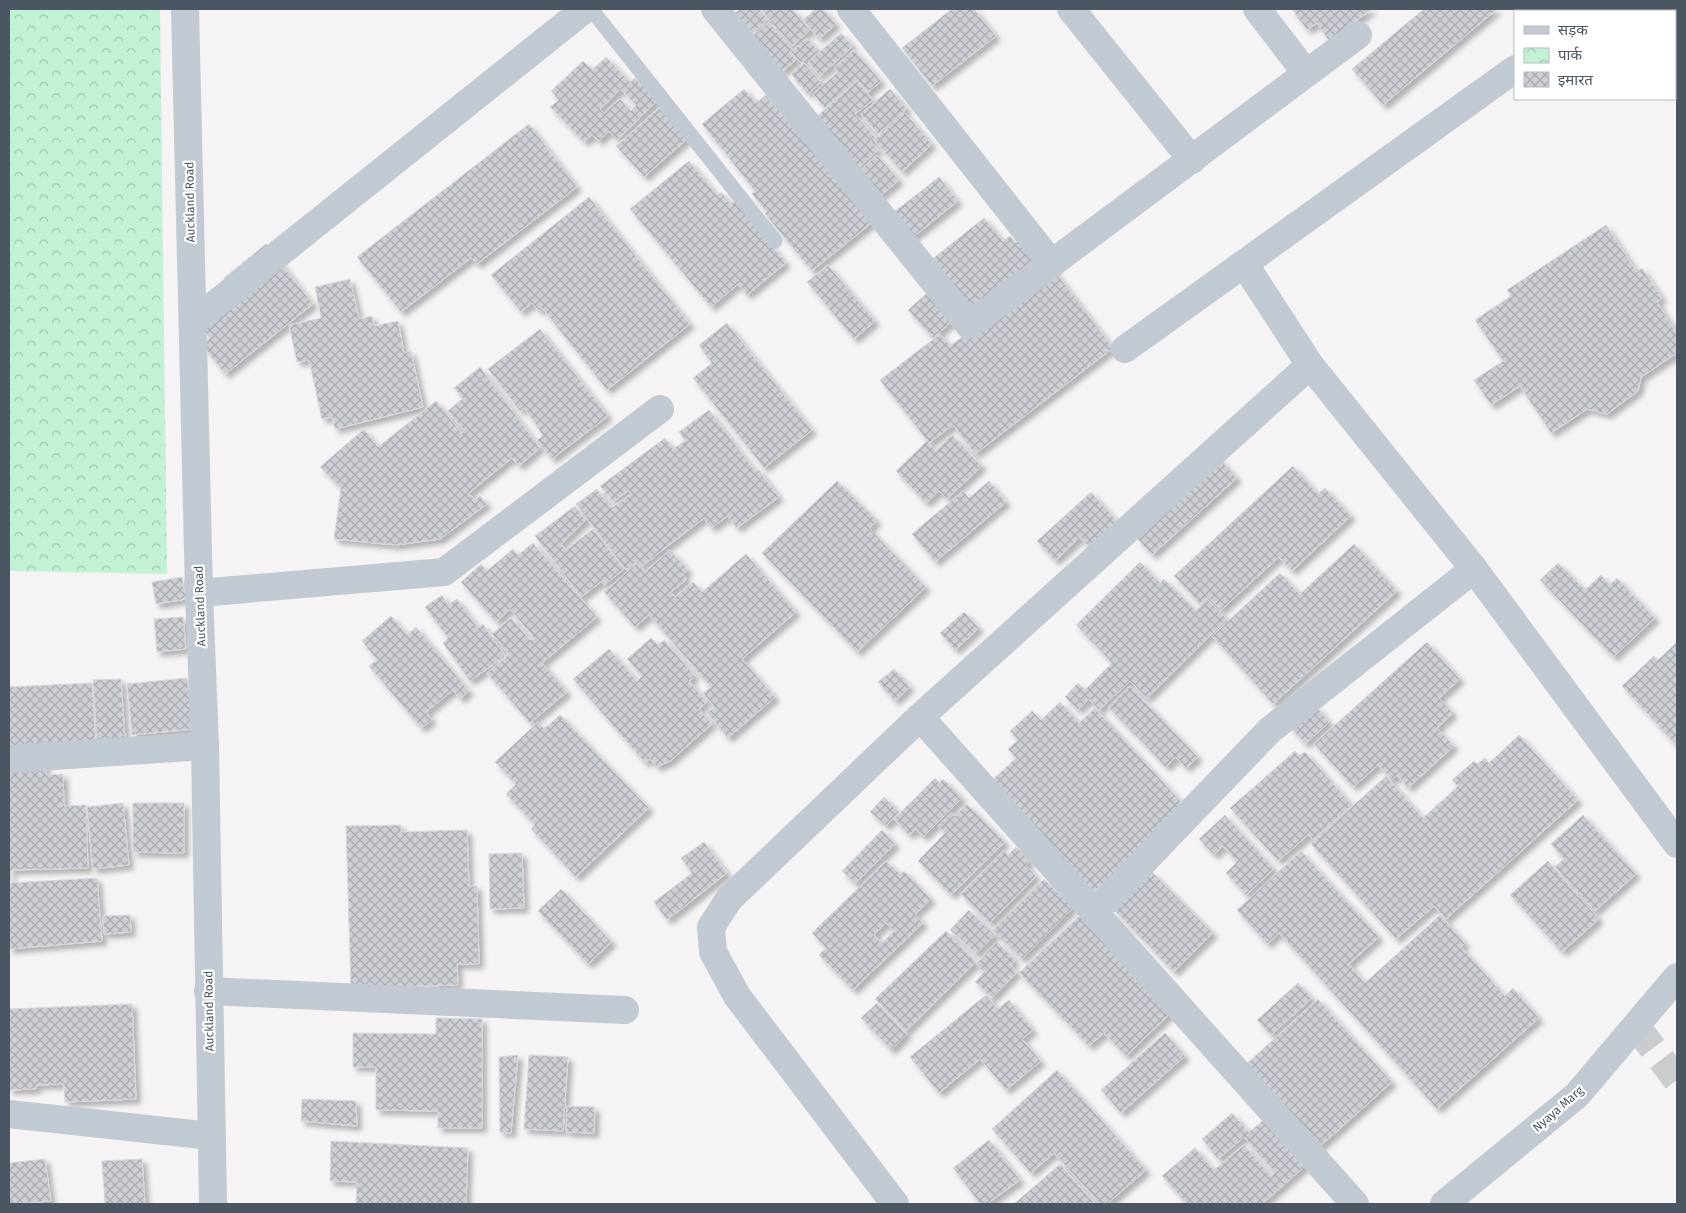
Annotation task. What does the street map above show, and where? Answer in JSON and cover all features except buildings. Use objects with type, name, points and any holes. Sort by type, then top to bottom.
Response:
[{"type":"street","name":"Auckland Road","points":[[185,9],[199,594],[205,746],[213,1204]]},
{"type":"street","points":[[192,322],[585,9]]},
{"type":"street","points":[[715,9],[969,325],[1358,35]]},
{"type":"street","points":[[851,9],[1052,264]]},
{"type":"street","points":[[1071,9],[1192,160]]},
{"type":"street","points":[[1257,9],[1306,73]]},
{"type":"street","points":[[1125,349],[1245,265],[1514,70]]},
{"type":"street","points":[[1245,265],[1310,365],[1474,569],[1677,844]]},
{"type":"street","points":[[895,1204],[737,996],[713,952],[711,927],[730,899],[920,717],[1310,365]]},
{"type":"street","points":[[199,594],[444,572],[660,409]]},
{"type":"street","points":[[1094,913],[1270,730],[1474,569]]},
{"type":"street","points":[[920,717],[1355,1204]]},
{"type":"street","points":[[9,759],[205,746]]},
{"type":"street","name":"Nyaya Marg","points":[[1444,1204],[1577,1095],[1677,977]]},
{"type":"street","points":[[208,991],[625,1010]]},
{"type":"street","points":[[9,1114],[211,1136]]},
{"type":"lane","points":[[590,9],[775,241]]},
{"type":"green space","points":[[9,9],[160,9],[167,574],[9,571]]},
{"type":"tunnel","points":[[1636,1026],[1677,1080]]}]
